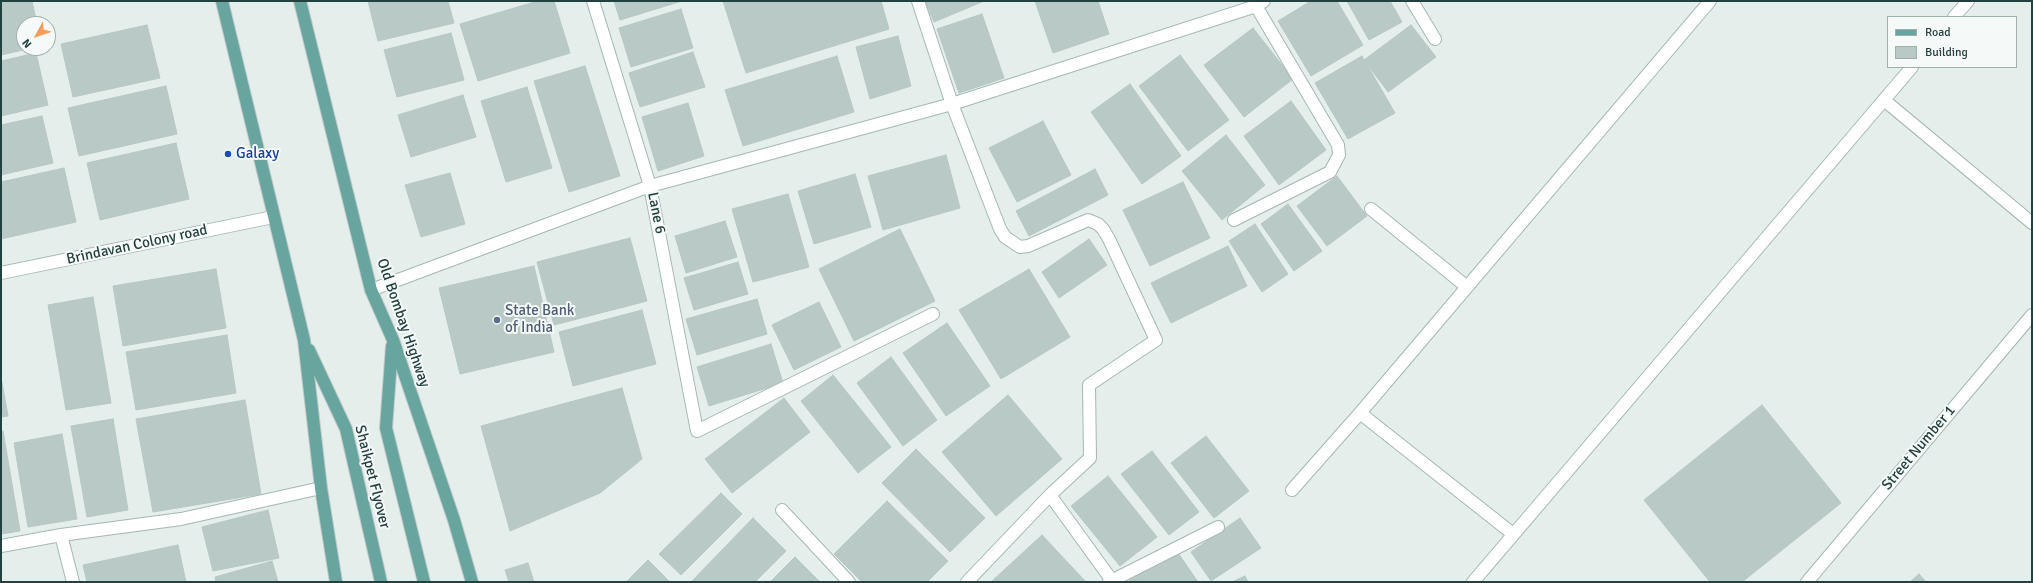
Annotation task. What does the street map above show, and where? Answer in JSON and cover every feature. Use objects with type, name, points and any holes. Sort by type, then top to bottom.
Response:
[{"type":"main road","points":[[222,1],[273,217],[304,340],[321,488],[336,582]]},
{"type":"main road","name":"Old Bombay Highway","points":[[300,1],[371,290],[392,340],[454,520],[472,582]]},
{"type":"main road","name":"Shaikpet Flyover","points":[[304,340],[346,429],[381,582]]},
{"type":"main road","name":"Shaikpet Flyover","points":[[392,340],[386,428],[424,582]]},
{"type":"street","name":"Lane 6","points":[[593,1],[650,186],[697,431],[933,314]]},
{"type":"street","points":[[918,1],[952,104],[1000,229],[1005,237],[1020,247],[1028,246],[1088,220],[1098,224],[1109,239],[1156,340],[1089,385],[1090,458],[1050,495],[967,582]]},
{"type":"street","points":[[1412,1],[1435,39]]},
{"type":"street","points":[[1292,490],[1710,1]]},
{"type":"street","points":[[1955,16],[1968,1]]},
{"type":"street","points":[[371,290],[650,186],[952,104],[1260,3],[1338,145],[1339,155],[1330,172],[1234,220]]},
{"type":"street","points":[[1473,582],[1911,68]]},
{"type":"street","points":[[1884,100],[2032,223]]},
{"type":"street","points":[[1371,209],[1467,287]]},
{"type":"street","name":"Brindavan Colony road","points":[[1,273],[273,217]]},
{"type":"street","name":"Street Number 1","points":[[1807,582],[2032,314]]},
{"type":"street","points":[[1360,412],[1513,534]]},
{"type":"street","points":[[1,546],[62,535],[181,519],[321,488]]},
{"type":"street","points":[[1050,495],[1111,581],[1218,527]]},
{"type":"street","points":[[782,510],[849,582]]},
{"type":"street","points":[[62,535],[74,582]]},
{"type":"building","points":[[1,1],[32,1],[35,16],[16,16],[16,52],[1,55]]},
{"type":"building","points":[[368,1],[448,1],[454,23],[378,41]]},
{"type":"building","points":[[538,1],[554,1],[570,53],[478,81],[460,24]]},
{"type":"building","points":[[614,1],[682,1],[620,20]]},
{"type":"building","points":[[723,1],[881,1],[889,29],[746,73]]},
{"type":"building","points":[[925,1],[984,1],[934,22]]},
{"type":"building","points":[[1035,1],[1098,1],[1109,34],[1053,53]]},
{"type":"building","points":[[1311,1],[1337,1],[1363,45],[1311,76],[1278,21]]},
{"type":"building","points":[[1347,1],[1390,1],[1402,22],[1369,40]]},
{"type":"building","points":[[681,9],[693,48],[631,67],[619,28]]},
{"type":"building","points":[[982,14],[1004,78],[959,93],[937,29]]},
{"type":"building","points":[[147,25],[160,78],[73,97],[61,44]]},
{"type":"building","points":[[1411,25],[1436,57],[1388,92],[1364,60]]},
{"type":"building","points":[[1253,28],[1293,79],[1244,117],[1204,65]]},
{"type":"building","points":[[451,33],[464,80],[397,97],[384,50]]},
{"type":"building","points":[[898,36],[911,86],[870,99],[856,47]]},
{"type":"building","points":[[693,52],[705,87],[640,107],[629,73]]},
{"type":"building","points":[[1180,55],[1229,120],[1188,151],[1139,86]]},
{"type":"building","points":[[23,56],[37,56],[48,105],[1,116],[1,61]]},
{"type":"building","points":[[837,56],[854,112],[743,146],[725,90]]},
{"type":"building","points":[[1362,56],[1395,113],[1348,139],[1315,83]]},
{"type":"building","points":[[585,66],[620,176],[569,192],[534,81]]},
{"type":"building","points":[[1130,84],[1181,156],[1142,184],[1091,112]]},
{"type":"building","points":[[166,86],[177,134],[79,156],[68,108]]},
{"type":"building","points":[[527,87],[552,168],[506,182],[481,101]]},
{"type":"building","points":[[463,95],[476,137],[411,157],[398,115]]},
{"type":"building","points":[[1291,101],[1326,150],[1279,185],[1244,136]]},
{"type":"building","points":[[688,103],[704,156],[658,171],[642,117]]},
{"type":"building","points":[[42,116],[53,163],[1,175],[1,125]]},
{"type":"building","points":[[1043,121],[1071,175],[1017,202],[989,148]]},
{"type":"building","points":[[1226,135],[1265,185],[1222,220],[1182,171]]},
{"type":"building","points":[[176,143],[189,199],[100,220],[87,163]]},
{"type":"building","points":[[946,155],[960,208],[883,230],[868,176]]},
{"type":"building","points":[[64,168],[76,222],[1,239],[1,182]]},
{"type":"building","points":[[1095,169],[1108,195],[1029,236],[1016,211]]},
{"type":"building","points":[[450,173],[465,224],[421,237],[405,185]]},
{"type":"building","points":[[855,174],[871,227],[814,244],[798,191]]},
{"type":"building","points":[[1337,176],[1367,216],[1327,246],[1297,206]]},
{"type":"building","points":[[1183,182],[1210,238],[1150,266],[1123,210]]},
{"type":"building","points":[[788,194],[809,267],[753,282],[732,209]]},
{"type":"building","points":[[1288,204],[1322,251],[1294,271],[1261,224]]},
{"type":"building","points":[[725,221],[737,257],[686,273],[675,236]]},
{"type":"building","points":[[1255,224],[1288,274],[1262,292],[1229,241]]},
{"type":"building","points":[[900,229],[935,301],[854,341],[819,269]]},
{"type":"building","points":[[630,238],[647,301],[554,325],[537,262]]},
{"type":"building","points":[[1089,239],[1107,265],[1059,298],[1042,272]]},
{"type":"building","points":[[1228,246],[1247,286],[1171,323],[1151,283]]},
{"type":"building","points":[[738,262],[748,294],[694,310],[684,278]]},
{"type":"building","name":"State Bank of India","points":[[534,266],[554,352],[460,374],[439,288]]},
{"type":"building","points":[[216,269],[226,328],[123,346],[113,286]]},
{"type":"building","points":[[1029,269],[1070,337],[1001,379],[959,310]]},
{"type":"building","points":[[93,297],[111,403],[66,410],[48,305]]},
{"type":"building","points":[[757,299],[767,334],[697,355],[686,319]]},
{"type":"building","points":[[819,302],[841,347],[794,370],[772,325]]},
{"type":"building","points":[[642,310],[656,364],[573,386],[559,332]]},
{"type":"building","points":[[947,323],[990,386],[946,416],[903,353]]},
{"type":"building","points":[[227,335],[236,393],[136,410],[126,352]]},
{"type":"building","points":[[771,344],[783,383],[709,406],[697,367]]},
{"type":"building","points":[[891,357],[937,420],[903,446],[857,383]]},
{"type":"building","points":[[833,375],[891,447],[858,473],[801,401]]},
{"type":"building","points":[[1,377],[8,416],[1,417]]},
{"type":"building","points":[[622,388],[642,459],[600,493],[510,531],[481,426]]},
{"type":"building","points":[[1008,395],[1062,459],[996,516],[942,452]]},
{"type":"building","points":[[784,398],[810,432],[732,493],[705,459]]},
{"type":"building","points":[[245,400],[261,494],[153,512],[136,419]]},
{"type":"building","points":[[1762,405],[1841,503],[1742,582],[1710,582],[1644,500]]},
{"type":"building","points":[[113,419],[128,510],[87,517],[71,426]]},
{"type":"building","points":[[1,431],[3,431],[20,531],[1,534]]},
{"type":"building","points":[[62,434],[77,519],[28,527],[14,443]]},
{"type":"building","points":[[1206,436],[1249,491],[1214,518],[1171,463]]},
{"type":"building","points":[[916,449],[985,518],[950,552],[882,483]]},
{"type":"building","points":[[1152,451],[1199,512],[1169,535],[1121,474]]},
{"type":"building","points":[[1108,476],[1157,537],[1120,566],[1071,506]]},
{"type":"building","points":[[721,493],[742,514],[681,575],[659,554]]},
{"type":"building","points":[[887,501],[948,561],[927,582],[862,582],[834,554]]},
{"type":"building","points":[[268,510],[279,558],[213,571],[202,527]]},
{"type":"building","points":[[753,518],[786,551],[755,582],[691,582]]},
{"type":"building","points":[[1240,518],[1261,548],[1211,581],[1191,552]]},
{"type":"building","points":[[1042,535],[1086,582],[991,582]]},
{"type":"building","points":[[178,545],[186,582],[87,582],[83,565]]},
{"type":"building","points":[[1176,550],[1198,582],[1131,582],[1129,580]]},
{"type":"building","points":[[795,557],[820,582],[770,582]]},
{"type":"building","points":[[648,560],[670,582],[626,582]]},
{"type":"building","points":[[272,561],[278,582],[216,582],[215,577]]},
{"type":"building","points":[[528,563],[534,582],[509,582],[505,570]]},
{"type":"building","points":[[1919,574],[1926,582],[1910,582]]},
{"type":"building","points":[[1245,576],[1248,582],[1232,582]]},
{"type":"place","name":"Galaxy","points":[[228,154]]},
{"type":"place","name":"State Bank of India","points":[[497,320]]}]
